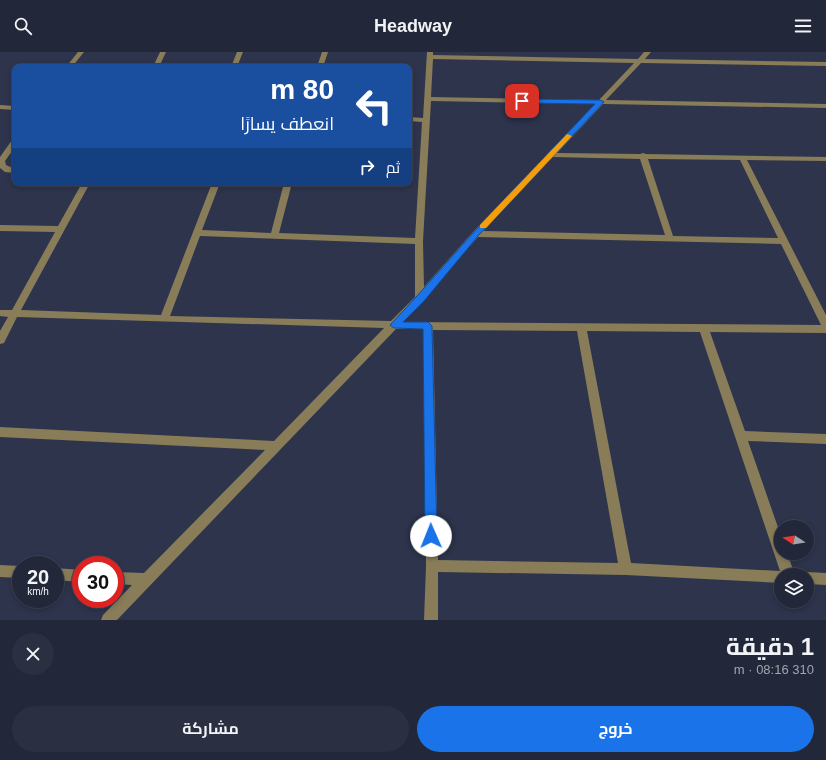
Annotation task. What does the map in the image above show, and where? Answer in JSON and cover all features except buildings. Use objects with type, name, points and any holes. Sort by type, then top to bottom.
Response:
[{"type":"street","points":[[71,64],[80,52]]},
{"type":"street","points":[[157,64],[163,52]]},
{"type":"street","points":[[235,64],[240,52]]},
{"type":"street","points":[[321,64],[325,52]]},
{"type":"street","points":[[609,52],[611,60]]},
{"type":"street","points":[[108,620],[420,298],[476,234],[648,52]]},
{"type":"street","points":[[420,298],[419,241],[430,54],[534,55],[640,61],[826,64]]},
{"type":"street","points":[[427,98],[826,106]]},
{"type":"street","points":[[0,107],[12,108]]},
{"type":"street","points":[[412,119],[425,120]]},
{"type":"street","points":[[12,146],[1,161],[2,166],[8,170],[12,170]]},
{"type":"street","points":[[552,155],[643,155],[826,159]]},
{"type":"street","points":[[643,155],[670,239]]},
{"type":"street","points":[[742,157],[826,325]]},
{"type":"street","points":[[0,340],[84,186]]},
{"type":"street","points":[[164,319],[215,186]]},
{"type":"street","points":[[274,236],[287,186]]},
{"type":"street","points":[[0,228],[60,229]]},
{"type":"street","points":[[197,233],[419,241]]},
{"type":"street","points":[[476,234],[784,241]]},
{"type":"street","points":[[0,313],[428,326],[826,329]]},
{"type":"street","points":[[428,326],[432,566],[431,620]]},
{"type":"street","points":[[581,327],[626,569]]},
{"type":"street","points":[[704,328],[786,568]]},
{"type":"street","points":[[0,432],[278,446]]},
{"type":"street","points":[[741,436],[826,439]]},
{"type":"street","points":[[432,566],[626,569],[774,577]]},
{"type":"street","points":[[0,571],[12,572]]},
{"type":"street","points":[[814,578],[826,578]]},
{"type":"street","points":[[124,579],[147,580]]},
{"type":"slow traffic","points":[[483,227],[569,136]]},
{"type":"route","points":[[431,536],[428,326],[394,325],[420,298],[476,234],[552,155],[600,102],[522,101]]}]
